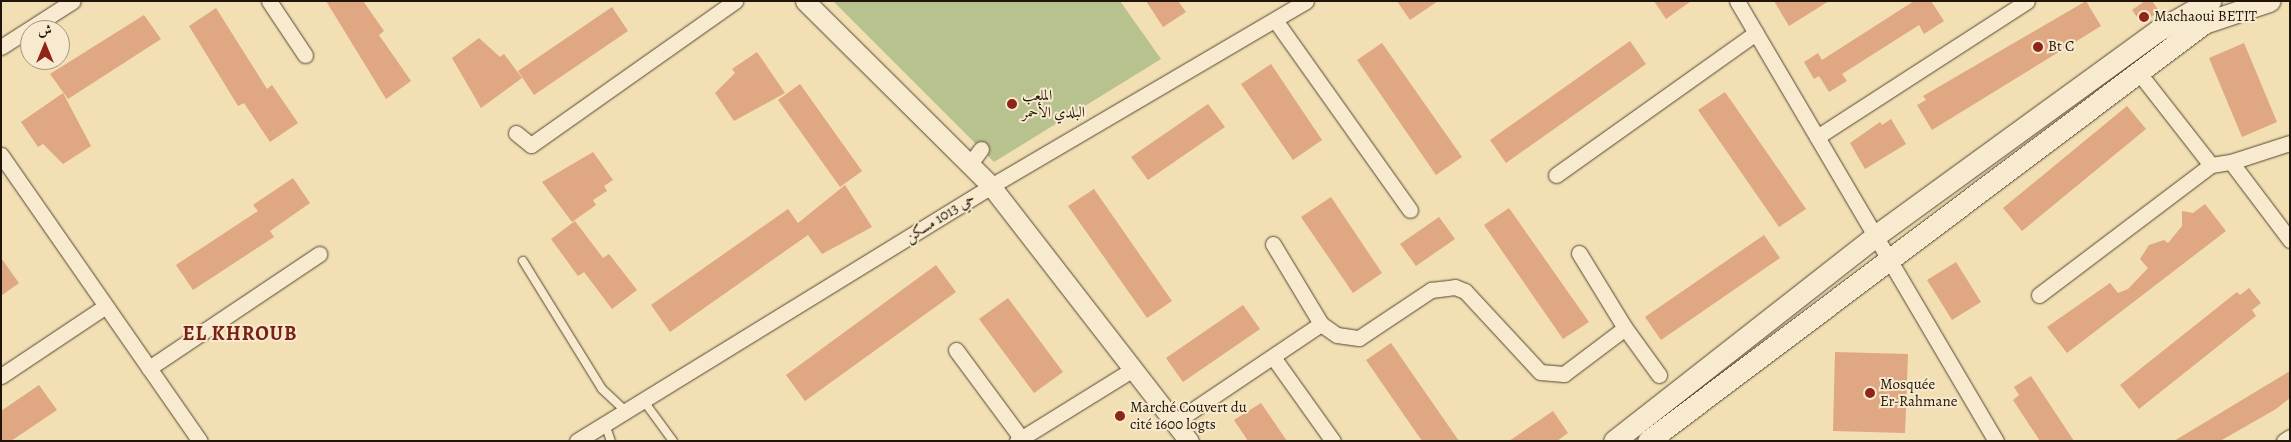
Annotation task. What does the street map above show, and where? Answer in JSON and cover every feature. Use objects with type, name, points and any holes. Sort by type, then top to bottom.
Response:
[{"type":"main road","points":[[1614,441],[1875,236],[2159,30],[2210,1]]},
{"type":"main road","points":[[1648,441],[1888,258],[2204,23],[2257,2]]},
{"type":"street","points":[[1,47],[72,1]]},
{"type":"street","points":[[268,1],[305,55]]},
{"type":"street","points":[[516,133],[531,145],[735,1]]},
{"type":"street","points":[[805,1],[990,186],[1189,441]]},
{"type":"street","name":"حي 1013 مسكن","points":[[577,441],[990,186],[1306,1]]},
{"type":"street","points":[[1737,1],[1996,441]]},
{"type":"street","points":[[1817,137],[2028,1]]},
{"type":"street","points":[[1275,20],[1410,210]]},
{"type":"street","points":[[1556,175],[1756,33]]},
{"type":"street","points":[[2139,73],[2210,165]]},
{"type":"street","points":[[2039,295],[2210,165],[2231,162],[2290,143]]},
{"type":"street","points":[[969,164],[981,149]]},
{"type":"street","points":[[1,155],[200,441]]},
{"type":"street","points":[[2231,162],[2290,240]]},
{"type":"street","points":[[1274,244],[1321,324],[1338,335],[1359,338],[1431,290],[1455,287],[1465,291],[1540,372],[1552,375],[1564,374],[1625,328]]},
{"type":"street","points":[[1579,253],[1625,328],[1659,375]]},
{"type":"street","points":[[149,368],[319,254]]},
{"type":"street","points":[[1,376],[106,306]]},
{"type":"street","points":[[1175,422],[1321,324]]},
{"type":"street","points":[[956,350],[1019,440],[1133,369]]},
{"type":"street","points":[[1273,357],[1334,441]]},
{"type":"street","points":[[2284,441],[2290,437]]},
{"type":"lane","points":[[523,261],[602,389],[626,411]]},
{"type":"lane","points":[[643,400],[673,441]]},
{"type":"lane","points":[[605,424],[612,441]]},
{"type":"green space","name":"الملعب البلدي الأحمر","points":[[833,1],[1120,1],[1161,59],[994,162]]},
{"type":"building","points":[[326,1],[363,1],[384,31],[379,35],[411,81],[386,99]]},
{"type":"building","points":[[1146,1],[1178,1],[1186,12],[1163,27]]},
{"type":"building","points":[[1397,1],[1438,1],[1410,20]]},
{"type":"building","points":[[1654,1],[1691,1],[1666,19]]},
{"type":"building","points":[[1774,1],[1829,1],[1789,26]]},
{"type":"building","points":[[1914,1],[1931,1],[1944,21],[1924,34],[1919,25],[1842,74],[1847,81],[1829,92],[1819,76],[1814,79],[1804,62],[1818,53],[1822,60]]},
{"type":"building","name":"Bt C","points":[[2086,1],[2101,26],[1932,130],[1917,105],[1926,100],[1923,96]]},
{"type":"building","name":"Machaoui BETIT","points":[[2145,1],[2152,1],[2159,11],[2142,24],[2132,10]]},
{"type":"building","points":[[612,7],[628,31],[534,95],[518,71]]},
{"type":"building","points":[[216,8],[267,89],[272,85],[298,123],[270,142],[244,103],[238,106],[189,26]]},
{"type":"building","points":[[144,15],[161,39],[68,99],[50,74],[56,70],[70,70],[70,61]]},
{"type":"building","points":[[479,38],[500,57],[504,54],[522,78],[481,108],[452,58]]},
{"type":"building","points":[[1630,41],[1646,64],[1506,163],[1490,140]]},
{"type":"building","points":[[1382,43],[1462,157],[1436,175],[1357,60]]},
{"type":"building","points":[[2244,43],[2277,122],[2242,137],[2209,58]]},
{"type":"building","points":[[757,52],[785,93],[734,121],[715,93],[735,73],[732,69]]},
{"type":"building","points":[[1271,64],[1322,140],[1293,160],[1241,84]]},
{"type":"building","points":[[800,84],[862,171],[840,187],[778,100]]},
{"type":"building","points":[[1725,92],[1806,209],[1779,227],[1698,110]]},
{"type":"building","points":[[63,93],[91,146],[63,164],[43,144],[38,147],[21,122]]},
{"type":"building","points":[[1208,104],[1225,127],[1148,180],[1131,157]]},
{"type":"building","points":[[2127,106],[2146,129],[2022,231],[2003,208]]},
{"type":"building","points":[[1891,119],[1906,144],[1865,169],[1850,143],[1880,122],[1882,125]]},
{"type":"building","points":[[593,152],[613,180],[604,186],[607,191],[593,200],[596,205],[572,222],[542,182]]},
{"type":"building","points":[[293,178],[310,203],[270,231],[274,237],[193,290],[176,265],[258,211],[253,205]]},
{"type":"building","points":[[845,185],[872,227],[822,254],[808,235],[670,332],[651,305],[788,209],[798,223]]},
{"type":"building","points":[[1094,189],[1172,301],[1147,318],[1068,206]]},
{"type":"building","points":[[1331,197],[1382,273],[1353,293],[1301,217]]},
{"type":"building","points":[[2205,204],[2226,231],[2067,353],[2047,327],[2110,283],[2118,293],[2128,289],[2148,268],[2140,259],[2149,245],[2164,240],[2168,243],[2182,226],[2182,211],[2193,213]]},
{"type":"building","points":[[1509,208],[1589,322],[1563,339],[1484,225]]},
{"type":"building","points":[[1439,217],[1455,239],[1416,266],[1400,244]]},
{"type":"building","points":[[575,221],[603,258],[609,254],[637,290],[612,309],[584,272],[578,276],[551,239]]},
{"type":"building","points":[[1764,235],[1780,258],[1661,340],[1645,317]]},
{"type":"building","points":[[1,258],[19,283],[1,296]]},
{"type":"building","points":[[1956,262],[1981,302],[1952,320],[1927,280]]},
{"type":"building","points":[[936,265],[956,292],[805,401],[786,375]]},
{"type":"building","points":[[2249,288],[2261,303],[2252,310],[2256,316],[2139,409],[2120,385],[2237,292],[2240,295]]},
{"type":"building","points":[[1008,298],[1063,372],[1034,393],[979,319]]},
{"type":"building","points":[[1243,305],[1260,329],[1183,382],[1166,358]]},
{"type":"building","points":[[1391,343],[1459,441],[1422,441],[1366,360]]},
{"type":"building","name":"Mosquée Er-Rahmane","points":[[1835,352],[1908,354],[1905,433],[1833,431]]},
{"type":"building","points":[[2290,371],[2290,398],[2276,409],[2220,441],[2174,441]]},
{"type":"building","points":[[2031,376],[2074,441],[2040,441],[2013,400],[2019,395],[2014,387]]},
{"type":"building","points":[[39,385],[57,410],[11,441],[1,441],[1,411]]},
{"type":"building","points":[[1261,403],[1287,441],[1248,441],[1234,420]]},
{"type":"building","points":[[1553,411],[1568,433],[1557,441],[1509,441]]},
{"type":"place","name":"Machaoui BETIT","points":[[2144,17]]},
{"type":"place","name":"Bt C","points":[[2038,47]]},
{"type":"place","name":"الملعب البلدي الأحمر","points":[[1012,104]]},
{"type":"place","name":"Mosquée Er-Rahmane","points":[[1870,393]]},
{"type":"place","name":"Marché Couvert du cité 1600 logts","points":[[1120,416]]},
{"type":"district","name":"EL KHROUB","points":[[240,333]]}]
